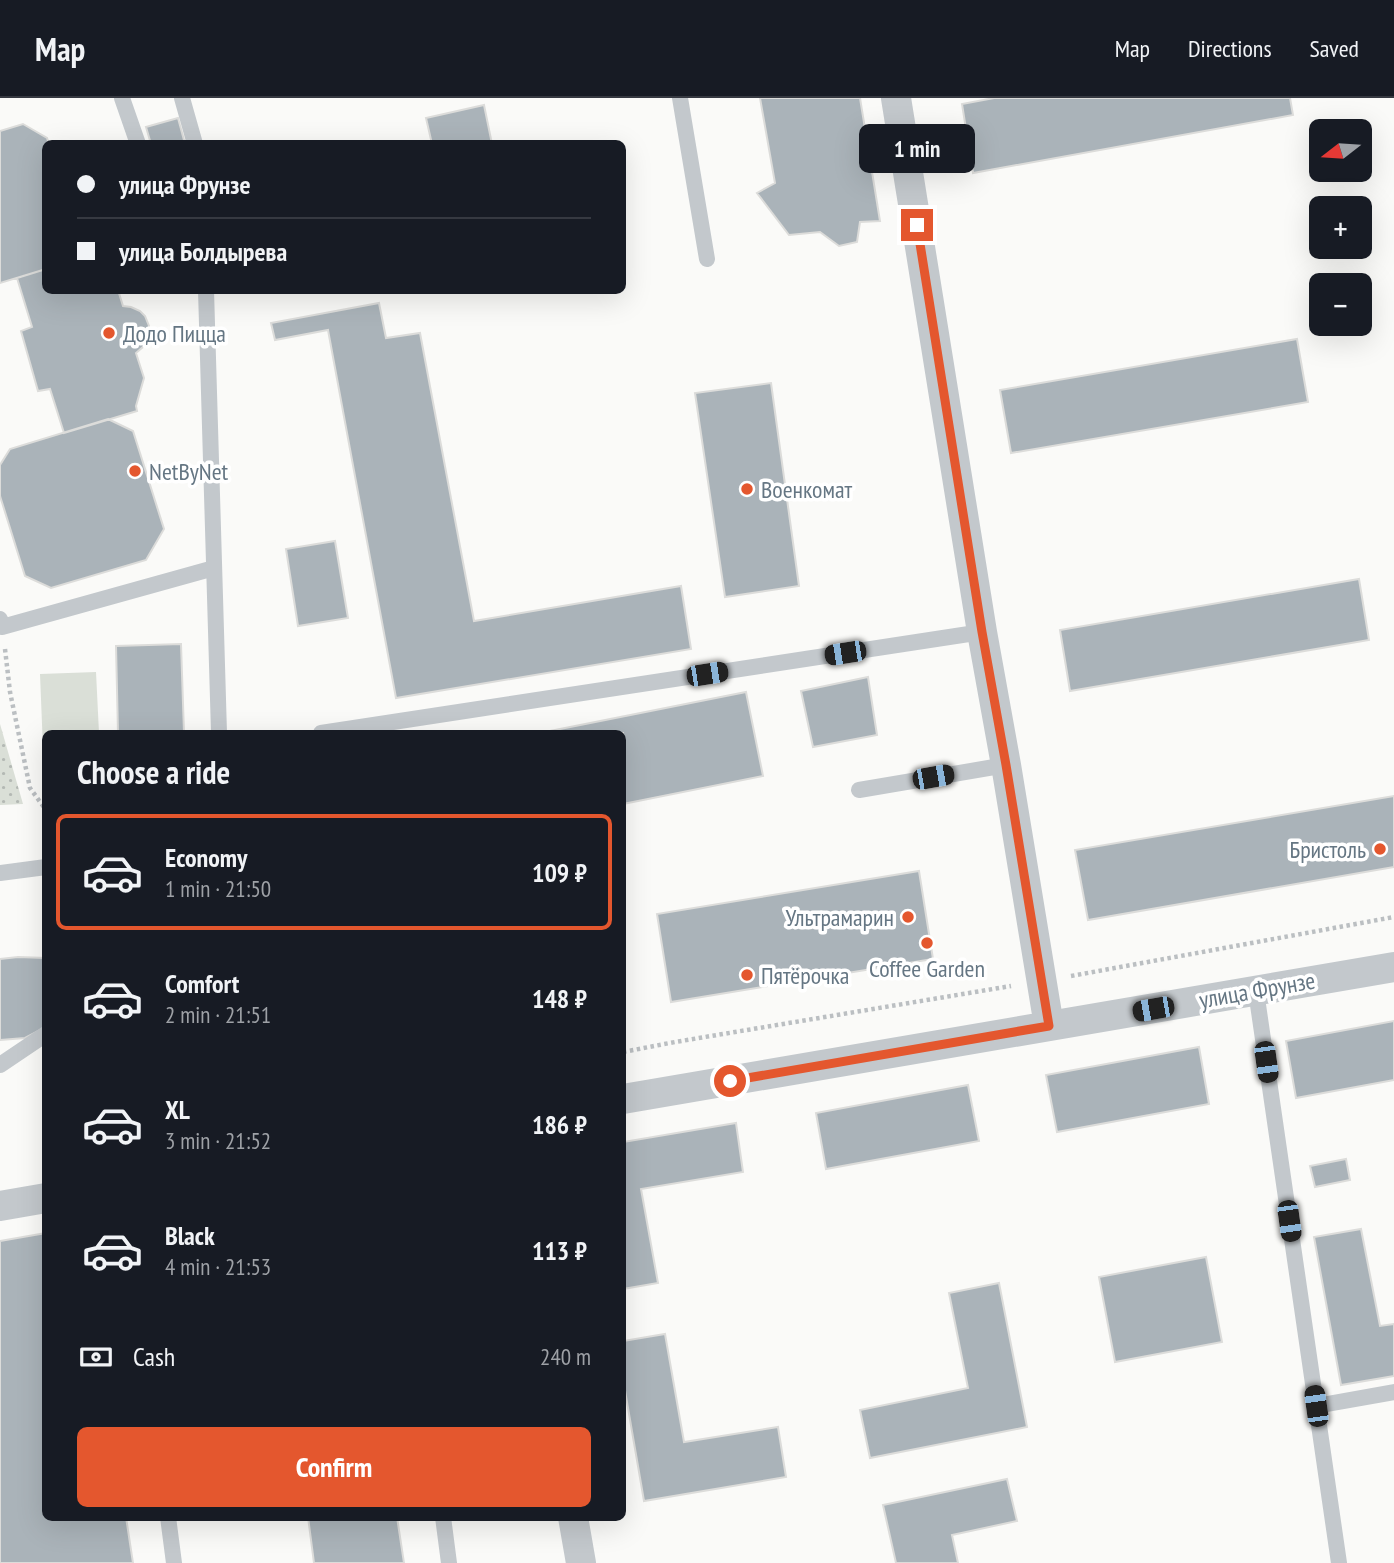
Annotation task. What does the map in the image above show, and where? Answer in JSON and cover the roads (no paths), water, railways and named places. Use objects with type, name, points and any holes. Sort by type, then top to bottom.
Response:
[{"type":"street","points":[[896,98],[1049,1026]]},
{"type":"street","name":"улица Фрунзе","points":[[626,1098],[1394,967]]},
{"type":"street","points":[[0,1206],[42,1199]]},
{"type":"street","points":[[574,1521],[581,1563]]},
{"type":"lane","points":[[122,98],[137,140]]},
{"type":"lane","points":[[182,98],[194,140]]},
{"type":"lane","points":[[680,98],[707,259]]},
{"type":"lane","points":[[196,294],[208,326]]},
{"type":"lane","points":[[206,294],[219,730]]},
{"type":"lane","points":[[1,623],[214,568]]},
{"type":"lane","points":[[341,730],[982,632]]},
{"type":"lane","points":[[859,790],[1006,765]]},
{"type":"lane","points":[[0,873],[42,868]]},
{"type":"lane","points":[[1256,991],[1339,1563]]},
{"type":"lane","points":[[0,1065],[42,1037]]},
{"type":"lane","points":[[1316,1406],[1394,1392]]},
{"type":"lane","points":[[168,1521],[174,1563]]},
{"type":"lane","points":[[444,1521],[450,1563]]},
{"type":"place","name":"Додо Пицца","points":[[109,333]]},
{"type":"place","name":"NetByNet","points":[[135,471]]},
{"type":"place","name":"Военкомат","points":[[747,489]]},
{"type":"place","name":"Бристоль","points":[[1380,849]]},
{"type":"place","name":"Ультрамарин","points":[[908,917]]},
{"type":"place","name":"Coffee Garden","points":[[927,943]]},
{"type":"place","name":"Пятёрочка","points":[[747,975]]}]
